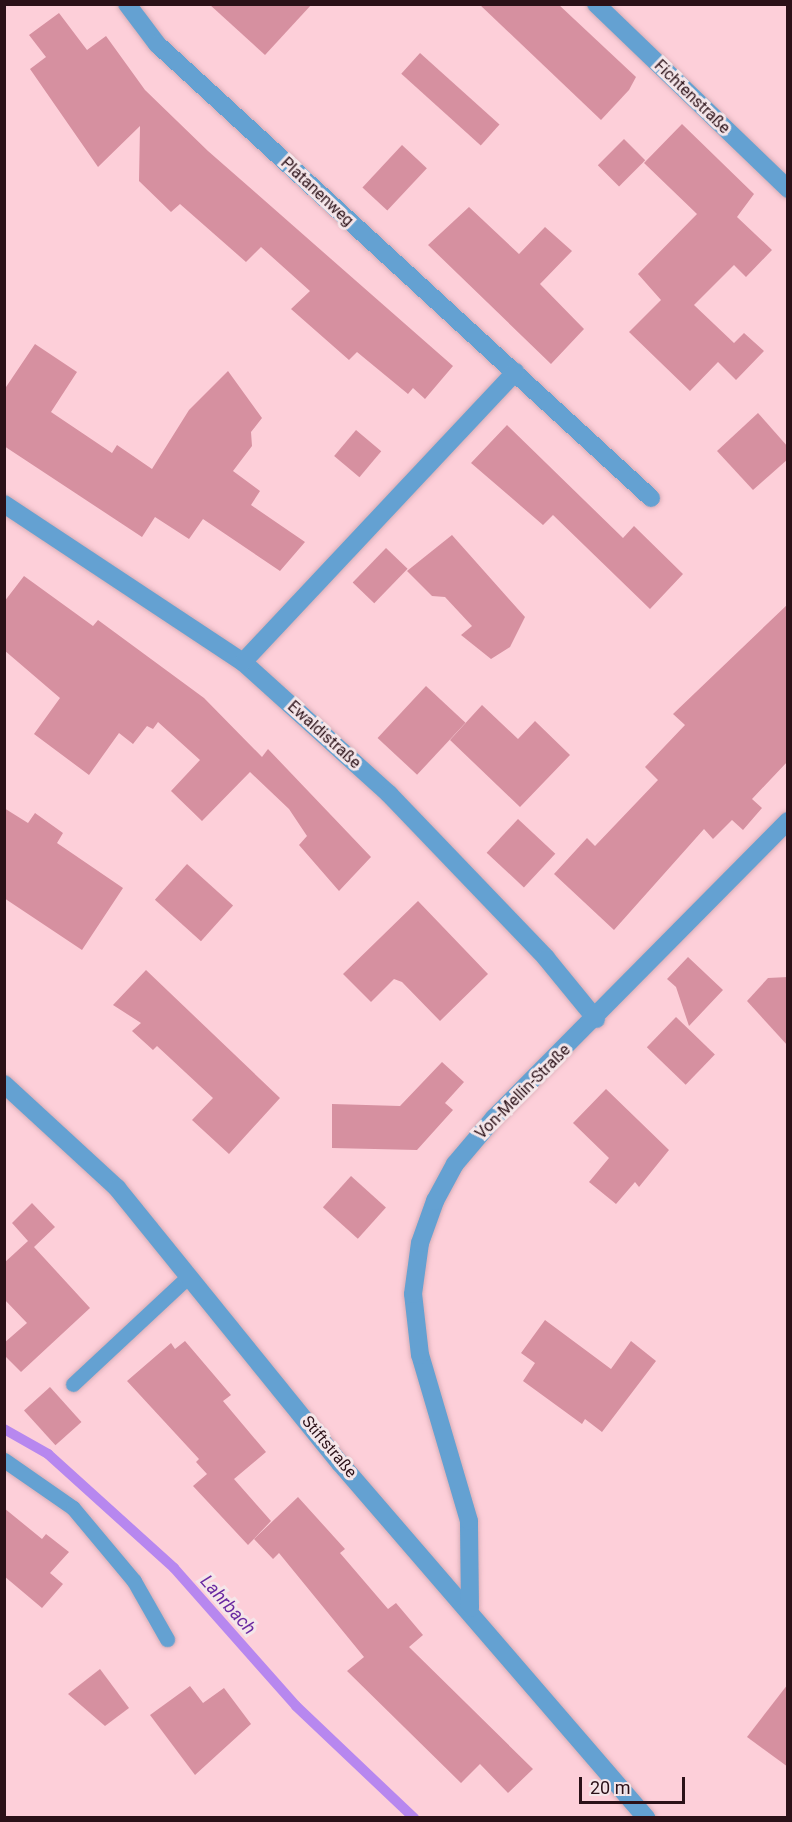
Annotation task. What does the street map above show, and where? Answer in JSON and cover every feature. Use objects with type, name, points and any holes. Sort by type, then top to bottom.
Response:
[{"type":"street","name":"Fichtenstraße","points":[[596,4],[788,189]]},
{"type":"street","name":"Platanenweg","points":[[128,5],[157,44],[651,498]]},
{"type":"street","points":[[243,662],[515,372]]},
{"type":"street","name":"Ewaldistraße","points":[[4,504],[243,662],[389,794],[546,958],[596,1019]]},
{"type":"street","name":"Von-Mellin-Straße","points":[[470,1608],[470,1521],[420,1355],[413,1294],[420,1243],[455,1164],[494,1118],[596,1019],[788,821]]},
{"type":"street","name":"Stiftstraße","points":[[4,1084],[117,1188],[340,1463],[470,1608],[646,1818]]},
{"type":"lane","points":[[73,1384],[189,1276]]},
{"type":"lane","points":[[4,1460],[73,1508],[134,1581],[167,1639]]},
{"type":"building","points":[[209,4],[312,4],[265,55]]},
{"type":"building","points":[[479,4],[558,4],[636,77],[629,90],[601,120]]},
{"type":"building","points":[[59,13],[87,50],[106,36],[145,90],[208,151],[453,366],[425,399],[413,388],[408,394],[357,352],[349,360],[291,309],[310,291],[261,247],[246,262],[180,204],[171,212],[139,181],[140,126],[98,167],[30,69],[46,57],[29,35]]},
{"type":"building","points":[[420,53],[500,125],[481,145],[401,74]]},
{"type":"building","points":[[682,124],[754,194],[737,217],[772,250],[746,277],[734,265],[694,305],[734,343],[744,333],[764,351],[736,380],[718,362],[690,391],[629,332],[661,300],[638,274],[697,214],[644,163]]},
{"type":"building","points":[[624,139],[645,160],[619,186],[598,165]]},
{"type":"building","points":[[402,145],[427,168],[387,211],[362,187]]},
{"type":"building","points":[[469,207],[519,254],[545,227],[572,251],[540,284],[584,329],[551,364],[428,245]]},
{"type":"building","points":[[35,344],[77,372],[51,412],[112,453],[117,445],[152,469],[189,410],[228,371],[262,418],[251,432],[252,446],[233,471],[260,491],[251,505],[305,542],[280,571],[203,519],[189,539],[155,517],[142,537],[4,446],[4,390]]},
{"type":"building","points":[[758,413],[788,447],[788,459],[753,490],[717,451]]},
{"type":"building","points":[[507,425],[623,538],[634,526],[683,574],[650,609],[553,515],[543,525],[471,463]]},
{"type":"building","points":[[356,430],[381,451],[359,477],[334,456]]},
{"type":"building","points":[[452,535],[525,617],[510,647],[491,659],[461,635],[472,626],[445,597],[432,596],[407,571]]},
{"type":"building","points":[[386,548],[408,569],[374,603],[353,583]]},
{"type":"building","points":[[24,576],[93,626],[98,620],[204,698],[262,757],[268,749],[371,857],[339,891],[299,845],[307,836],[289,809],[250,772],[202,821],[171,791],[200,760],[158,722],[153,729],[147,726],[133,744],[119,733],[89,775],[34,734],[60,698],[4,650],[4,602]]},
{"type":"building","points":[[788,604],[788,761],[752,799],[762,808],[743,830],[732,820],[713,839],[704,829],[614,930],[554,874],[587,838],[595,846],[658,780],[645,767],[685,725],[673,714]]},
{"type":"building","points":[[426,686],[465,723],[417,775],[378,738]]},
{"type":"building","points":[[482,705],[518,739],[535,721],[570,755],[520,807],[450,740]]},
{"type":"building","points":[[4,808],[28,823],[35,813],[63,833],[57,843],[123,888],[82,950],[4,898]]},
{"type":"building","points":[[518,819],[555,854],[524,887],[487,853]]},
{"type":"building","points":[[187,864],[233,905],[201,941],[155,900]]},
{"type":"building","points":[[418,901],[488,974],[440,1021],[402,982],[394,979],[371,1002],[343,974]]},
{"type":"building","points":[[688,957],[723,990],[689,1026],[676,987],[667,979]]},
{"type":"building","points":[[146,970],[280,1098],[229,1154],[192,1120],[213,1098],[157,1046],[153,1050],[132,1031],[141,1023],[113,1005]]},
{"type":"building","points":[[788,977],[788,1046],[747,1001],[768,978]]},
{"type":"building","points":[[676,1017],[715,1055],[686,1085],[647,1047]]},
{"type":"building","points":[[442,1062],[464,1082],[445,1103],[453,1110],[417,1150],[332,1148],[332,1104],[400,1106]]},
{"type":"building","points":[[606,1089],[669,1150],[639,1187],[635,1182],[616,1204],[589,1182],[609,1158],[573,1123]]},
{"type":"building","points":[[351,1176],[386,1207],[358,1239],[323,1207]]},
{"type":"building","points":[[32,1203],[55,1227],[34,1247],[90,1308],[21,1372],[4,1355],[4,1343],[27,1323],[4,1299],[4,1263],[28,1241],[12,1223]]},
{"type":"building","points":[[545,1320],[611,1369],[631,1341],[656,1361],[602,1432],[585,1419],[582,1424],[523,1381],[535,1363],[521,1353]]},
{"type":"building","points":[[185,1341],[231,1395],[223,1401],[266,1452],[234,1479],[271,1521],[248,1545],[193,1486],[207,1474],[196,1462],[199,1459],[127,1381],[171,1343],[175,1349]]},
{"type":"building","points":[[50,1387],[81,1422],[55,1445],[24,1410]]},
{"type":"building","points":[[298,1497],[345,1549],[340,1553],[388,1609],[396,1603],[423,1635],[409,1647],[533,1769],[508,1793],[480,1764],[461,1783],[347,1671],[364,1657],[279,1553],[273,1559],[254,1539]]},
{"type":"building","points":[[4,1508],[42,1539],[46,1534],[69,1552],[50,1573],[63,1584],[42,1608],[4,1576]]},
{"type":"building","points":[[100,1669],[129,1708],[105,1726],[68,1694]]},
{"type":"building","points":[[788,1684],[788,1767],[747,1737]]},
{"type":"building","points":[[190,1686],[203,1703],[224,1688],[251,1724],[195,1775],[150,1715]]},
{"type":"waterway","name":"Lahrbach","points":[[4,1429],[48,1454],[174,1568],[296,1706],[414,1818]]}]
